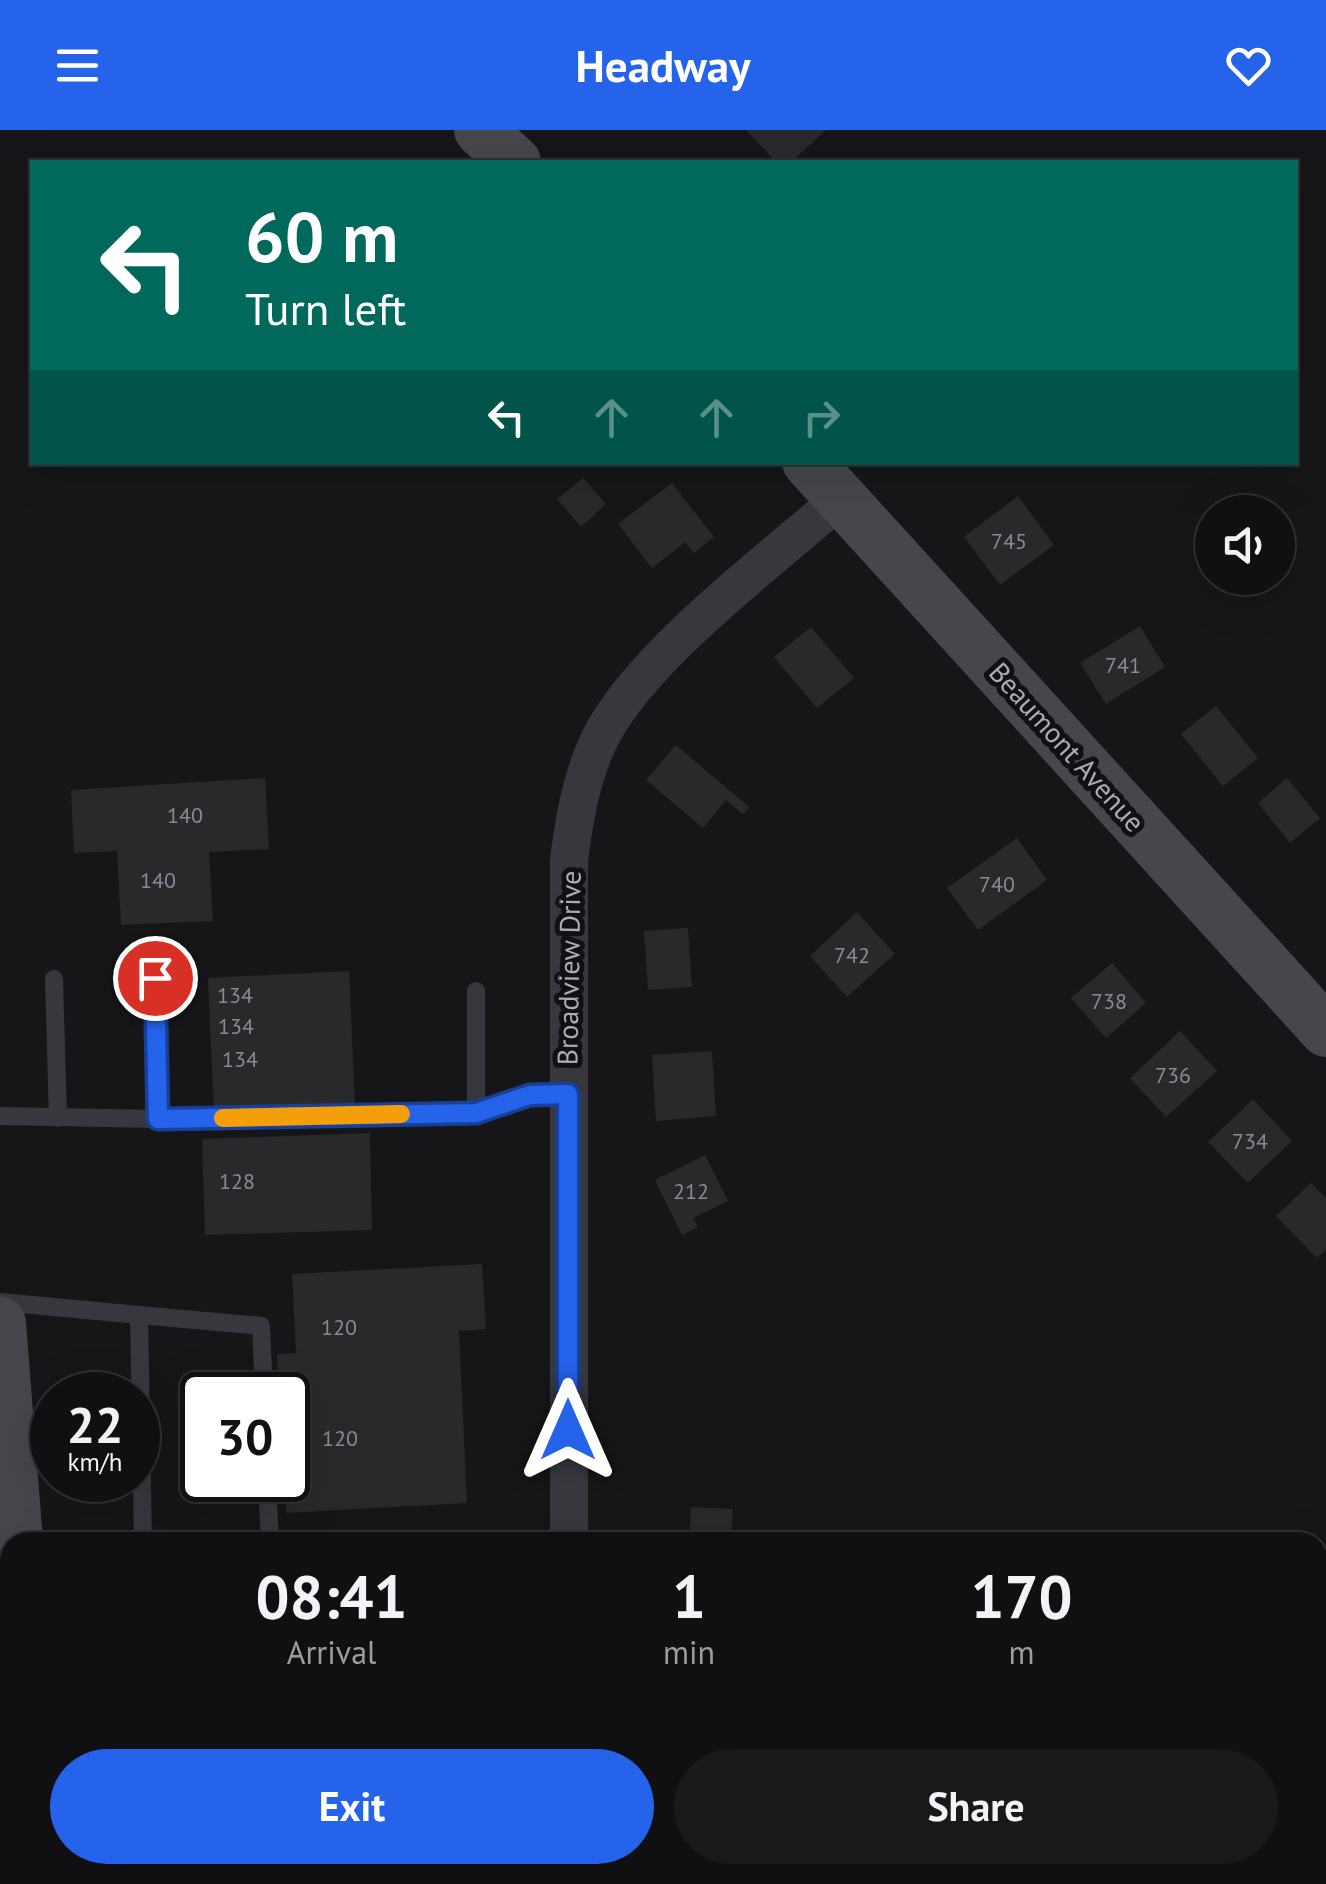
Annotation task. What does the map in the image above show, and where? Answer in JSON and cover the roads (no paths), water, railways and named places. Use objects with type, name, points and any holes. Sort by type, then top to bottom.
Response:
[{"type":"street","points":[[480,130],[513,160]]},
{"type":"street","name":"Beaumont Avenue","points":[[824,481],[1326,1031]]},
{"type":"street","name":"Broadview Drive","points":[[568,1532],[569,860],[577,801],[596,745],[627,695],[824,481]]},
{"type":"street","points":[[0,1323],[16,1532]]},
{"type":"lane","points":[[155,978],[158,1119]]},
{"type":"lane","points":[[54,980],[58,1118]]},
{"type":"lane","points":[[476,991],[476,1113]]},
{"type":"lane","points":[[0,1116],[158,1119],[476,1113],[530,1095],[568,1094]]},
{"type":"lane","points":[[0,1302],[261,1326],[263,1372]]},
{"type":"lane","points":[[140,1316],[143,1532]]},
{"type":"lane","points":[[269,1502],[270,1532]]}]
